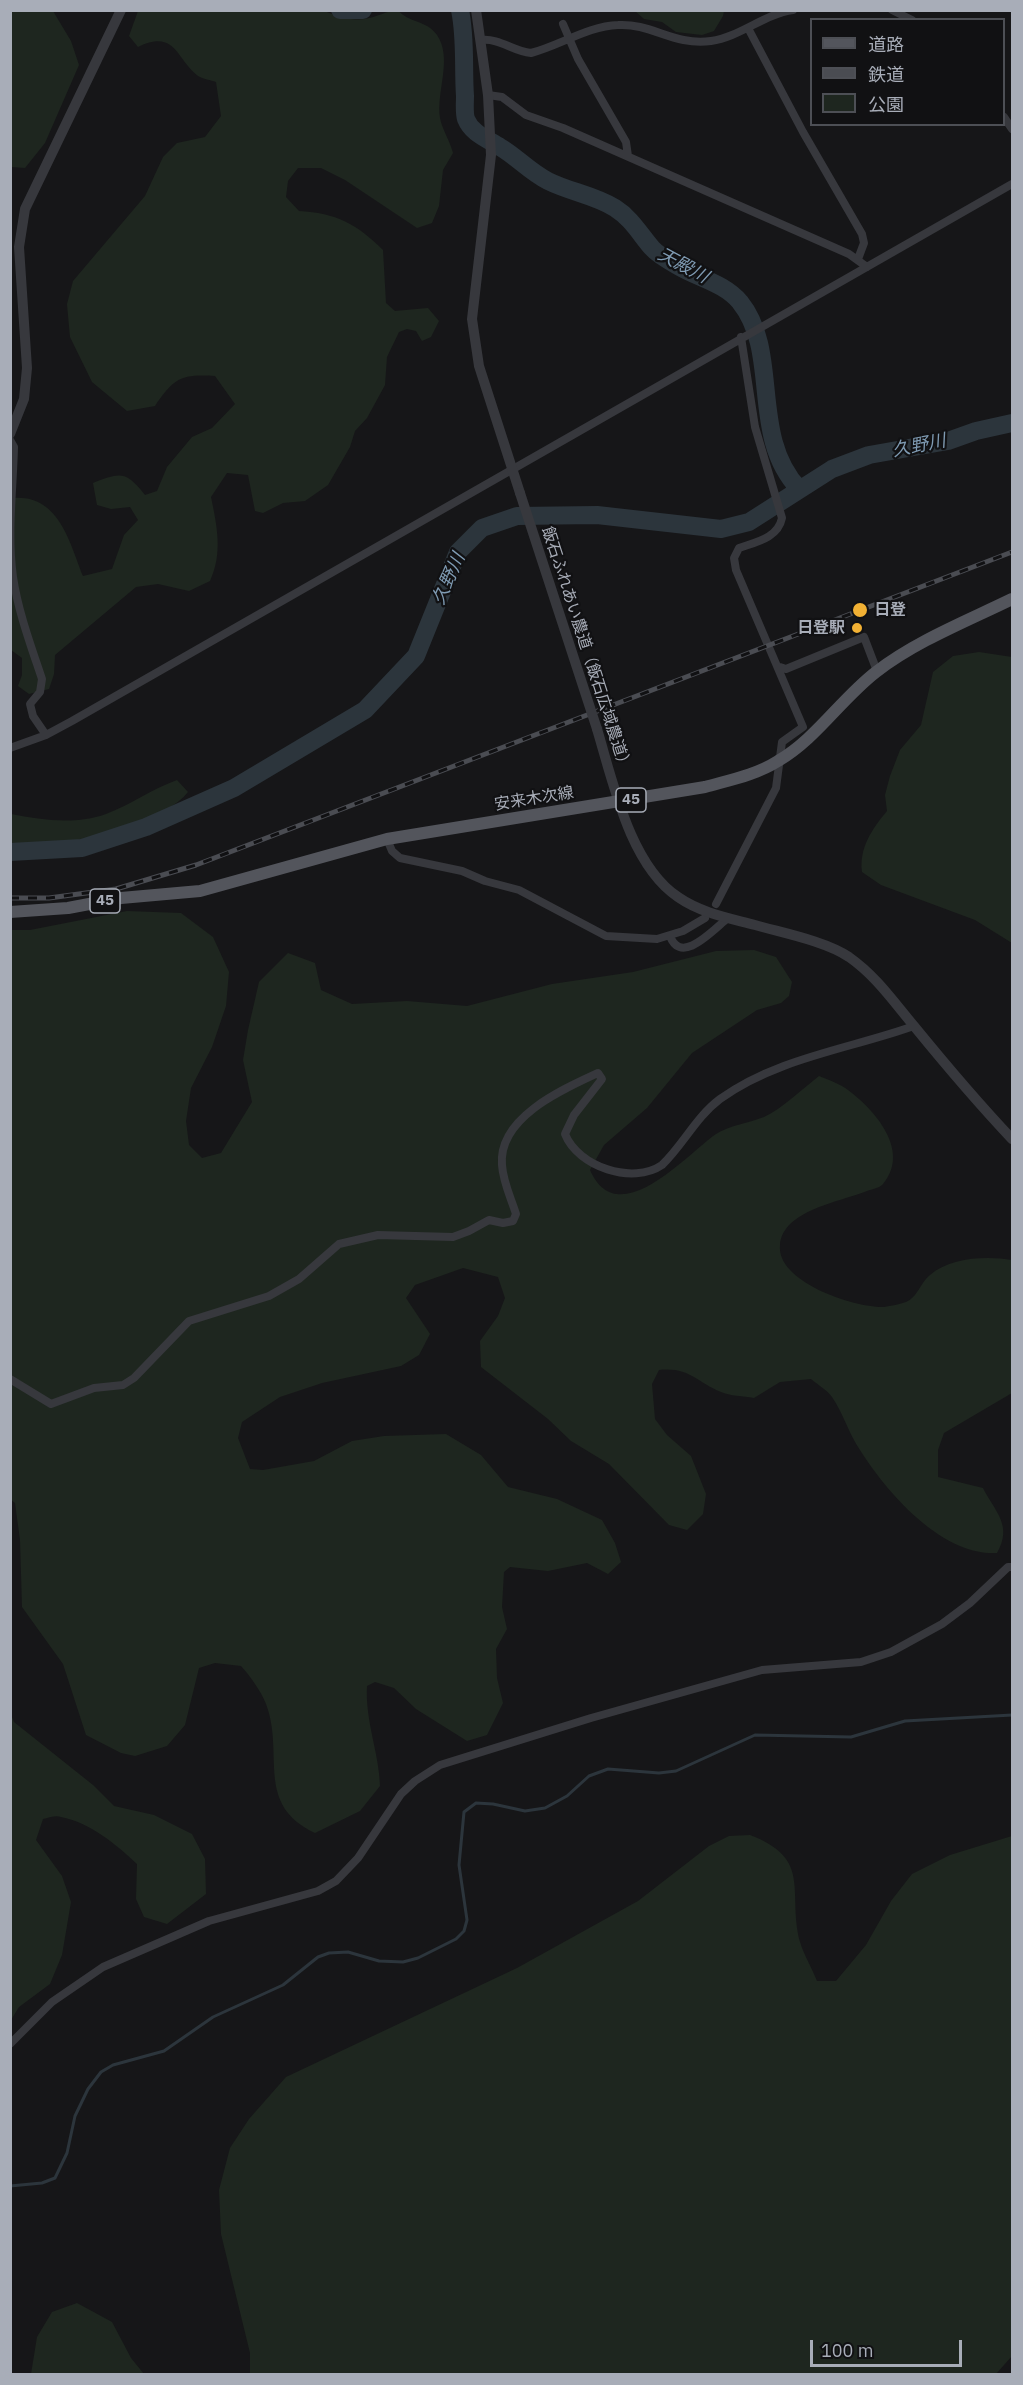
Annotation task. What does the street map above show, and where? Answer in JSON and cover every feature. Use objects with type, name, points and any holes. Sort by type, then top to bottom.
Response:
[{"type":"main road","name":"安来木次線","points":[[10,912],[68,908],[121,898],[200,891],[387,839],[705,787],[754,773],[779,761],[810,736],[844,700],[877,671],[908,652],[1012,599]]},
{"type":"street","points":[[10,434],[24,399],[27,368],[19,247],[25,209],[121,10]]},
{"type":"street","name":"飯石ふれあい農道（飯石広域農道）","points":[[476,10],[488,95],[491,155],[472,319],[479,366],[620,802],[643,858],[658,879],[677,897],[692,906],[806,940],[846,955],[875,977],[914,1026],[1012,1139]]},
{"type":"street","points":[[481,40],[492,39],[519,52],[531,53],[602,27],[618,25],[632,26],[687,42],[714,40],[793,10]]},
{"type":"street","points":[[892,10],[908,18]]},
{"type":"street","points":[[563,24],[626,142],[628,156]]},
{"type":"street","points":[[748,28],[802,132],[862,234],[864,243],[858,259]]},
{"type":"street","points":[[488,95],[502,97],[526,115],[628,156],[858,259],[867,267]]},
{"type":"street","points":[[10,747],[46,735],[512,467],[1012,184]]},
{"type":"street","points":[[716,904],[776,788],[782,742],[803,727],[780,667],[767,647],[736,570],[734,558],[739,548],[773,535],[781,526],[782,518],[752,411],[741,337]]},
{"type":"street","points":[[10,440],[14,447],[11,509],[13,574],[42,679],[40,692],[30,704],[33,716],[46,735]]},
{"type":"street","points":[[780,667],[786,669],[864,637],[877,671]]},
{"type":"street","points":[[387,839],[392,851],[400,858],[462,871],[485,881],[519,890],[606,936],[657,939],[670,936],[705,918]]},
{"type":"street","points":[[670,936],[674,945],[679,949],[686,948],[700,941],[728,918]]},
{"type":"street","points":[[10,1379],[51,1404],[94,1388],[123,1385],[134,1378],[189,1321],[269,1296],[299,1279],[339,1244],[378,1235],[453,1237],[469,1232],[489,1220],[503,1223],[513,1221],[516,1214],[502,1164],[503,1148],[509,1131],[528,1113],[598,1073],[602,1079],[574,1116],[565,1134],[568,1142],[583,1156],[614,1171],[638,1174],[652,1171],[662,1165],[719,1100],[760,1076],[790,1063],[914,1026]]},
{"type":"street","points":[[10,2044],[52,2002],[103,1967],[209,1921],[318,1891],[336,1881],[358,1858],[401,1794],[415,1781],[440,1765],[591,1718],[762,1670],[861,1662],[891,1652],[942,1624],[1012,1567]]},
{"type":"green space","points":[[11,10],[53,11],[71,41],[79,65],[45,143],[25,168],[11,167]]},
{"type":"green space","points":[[322,10],[343,18],[359,19],[398,10],[433,30],[442,44],[444,65],[440,118],[453,153],[443,170],[439,206],[432,223],[417,228],[345,180],[321,168],[298,168],[288,181],[286,197],[299,211],[335,217],[364,233],[383,250],[386,303],[395,311],[428,308],[439,321],[431,337],[422,341],[416,331],[407,329],[399,332],[387,357],[385,385],[367,418],[355,431],[350,447],[328,485],[305,501],[283,503],[263,513],[255,511],[248,475],[227,473],[211,497],[218,550],[210,581],[189,591],[158,584],[136,587],[55,655],[54,674],[49,689],[29,694],[18,686],[22,675],[22,658],[11,650],[11,498],[27,498],[51,511],[66,534],[83,576],[112,569],[124,535],[138,520],[130,507],[111,509],[97,505],[93,483],[110,477],[122,476],[133,481],[145,495],[157,491],[167,467],[192,437],[212,428],[235,404],[215,376],[194,376],[186,377],[173,384],[155,406],[127,411],[92,382],[70,337],[67,304],[73,281],[145,196],[163,157],[177,143],[205,137],[221,116],[216,82],[198,76],[168,44],[160,41],[138,47],[129,36],[138,11]]},
{"type":"green space","points":[[724,10],[714,31],[702,35],[676,32],[662,22],[644,19],[635,11]]},
{"type":"green space","points":[[979,652],[1012,657],[1012,943],[975,920],[881,885],[862,872],[863,855],[868,839],[887,811],[885,795],[900,750],[921,725],[933,672],[953,656]]},
{"type":"green space","points":[[177,780],[188,792],[178,802],[148,820],[130,827],[77,841],[11,844],[11,814],[58,820],[94,817],[115,810]]},
{"type":"green space","points":[[127,911],[181,913],[213,937],[229,972],[226,1006],[212,1047],[191,1088],[186,1121],[189,1145],[202,1158],[221,1153],[252,1102],[243,1060],[259,982],[288,953],[315,963],[321,990],[352,1004],[407,1001],[467,1006],[552,984],[633,972],[716,951],[754,950],[776,957],[792,982],[789,996],[781,1003],[757,1010],[692,1053],[647,1108],[604,1145],[590,1170],[602,1188],[617,1194],[635,1192],[653,1184],[716,1134],[727,1128],[764,1117],[785,1104],[819,1076],[842,1086],[869,1108],[886,1132],[891,1145],[893,1158],[891,1171],[880,1186],[814,1209],[791,1223],[783,1233],[780,1245],[782,1258],[790,1270],[820,1290],[855,1303],[884,1307],[910,1300],[930,1275],[948,1264],[981,1258],[1012,1260],[1012,1393],[944,1433],[938,1450],[938,1477],[983,1488],[997,1512],[1003,1526],[1003,1534],[997,1553],[976,1551],[956,1544],[918,1519],[871,1467],[856,1444],[832,1397],[811,1379],[780,1382],[754,1398],[725,1393],[686,1373],[659,1370],[652,1384],[655,1419],[667,1435],[691,1456],[706,1494],[703,1514],[687,1530],[669,1525],[609,1464],[571,1441],[548,1419],[481,1367],[480,1341],[498,1316],[505,1298],[498,1277],[463,1268],[415,1285],[406,1298],[430,1334],[419,1355],[401,1366],[322,1383],[280,1397],[242,1422],[238,1438],[250,1469],[263,1470],[314,1461],[352,1441],[384,1436],[446,1434],[481,1455],[508,1487],[557,1499],[602,1520],[615,1543],[621,1562],[608,1574],[587,1563],[548,1571],[510,1567],[504,1572],[502,1607],[507,1629],[496,1649],[497,1678],[503,1703],[487,1735],[467,1741],[416,1709],[394,1688],[375,1682],[367,1686],[368,1712],[380,1786],[360,1811],[315,1833],[296,1821],[284,1808],[275,1776],[271,1723],[266,1704],[255,1684],[241,1666],[215,1663],[199,1668],[185,1725],[167,1746],[135,1756],[121,1753],[86,1735],[63,1664],[22,1607],[20,1540],[15,1503],[11,1500],[10,930],[30,930]]},
{"type":"green space","points":[[10,1712],[14,1722],[93,1785],[114,1806],[154,1815],[192,1834],[205,1859],[206,1894],[167,1924],[144,1917],[136,1899],[137,1864],[112,1842],[82,1824],[59,1816],[43,1819],[36,1840],[62,1876],[71,1902],[62,1955],[50,1984],[19,2007],[11,2020]]},
{"type":"green space","points":[[750,1835],[770,1844],[783,1855],[790,1866],[794,1878],[800,1942],[817,1981],[836,1981],[866,1945],[891,1901],[912,1874],[950,1855],[1012,1836],[1012,2356],[996,2374],[250,2374],[250,2353],[221,2234],[219,2190],[230,2148],[249,2119],[286,2077],[517,1968],[638,1901],[709,1846],[729,1836]]},
{"type":"green space","points":[[77,2303],[112,2322],[131,2358],[144,2374],[31,2374],[37,2337],[52,2312]]},
{"type":"waterway","name":"天殿川","points":[[340,10],[363,10]]},
{"type":"waterway","name":"天殿川","points":[[460,10],[464,43],[465,114],[472,129],[548,181],[615,208],[631,221],[660,255],[719,285],[740,302],[752,323],[759,345],[774,445],[784,468],[799,489]]},
{"type":"waterway","name":"久野川","points":[[10,852],[82,848],[146,827],[234,788],[365,710],[416,656],[458,552],[482,528],[517,516],[597,515],[721,529],[749,522],[832,469],[869,455],[948,441],[976,431],[1012,423]]},
{"type":"waterway","points":[[10,2186],[42,2183],[55,2178],[67,2153],[75,2116],[88,2089],[101,2072],[113,2065],[164,2051],[213,2017],[283,1985],[318,1957],[329,1953],[348,1952],[379,1961],[403,1962],[418,1958],[456,1939],[464,1931],[467,1920],[459,1865],[464,1812],[476,1803],[525,1811],[545,1808],[567,1796],[589,1776],[608,1769],[659,1773],[676,1771],[755,1735],[851,1737],[905,1721],[1012,1715]]},
{"type":"railway","points":[[10,898],[49,898],[116,889],[196,865],[1012,552]]},
{"type":"place","name":"日登","points":[[860,610]]},
{"type":"place","name":"日登駅","points":[[857,628]]}]
